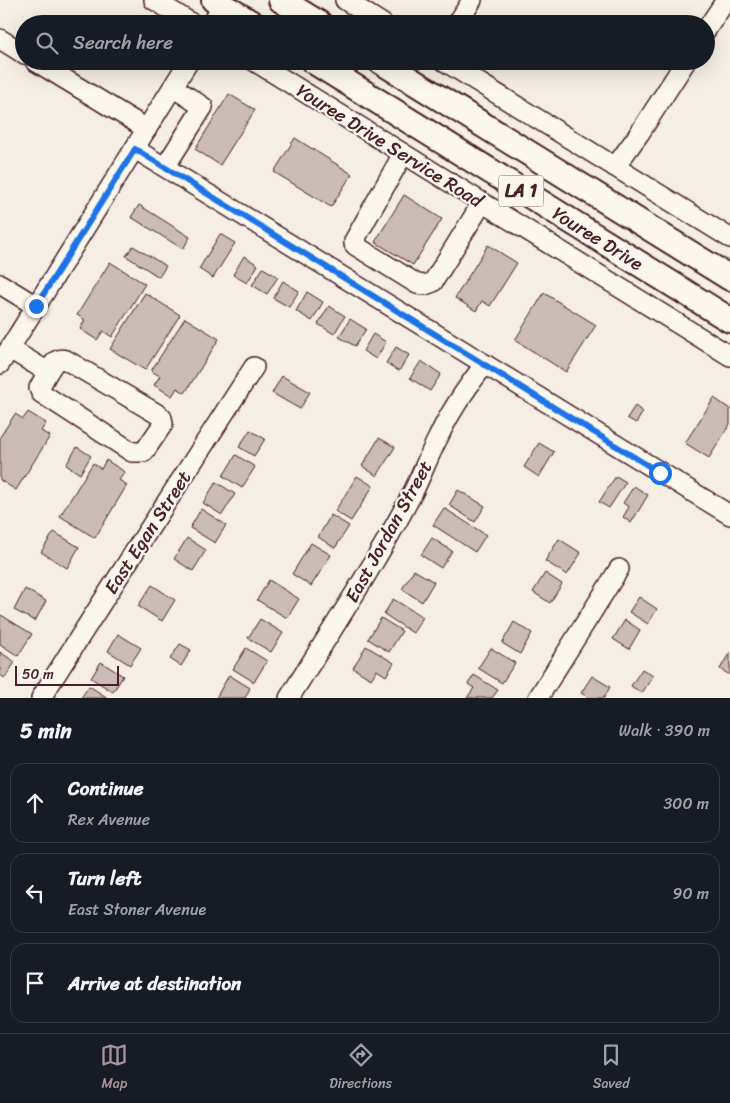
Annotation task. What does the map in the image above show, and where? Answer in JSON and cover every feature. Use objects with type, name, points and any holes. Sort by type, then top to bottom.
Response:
[{"type":"main road","points":[[281,0],[305,15]]},
{"type":"main road","points":[[219,7],[235,15]]},
{"type":"main road","name":"Youree Drive","points":[[327,70],[730,320]]},
{"type":"main road","name":"Youree Drive","points":[[395,70],[730,278]]},
{"type":"street","points":[[154,0],[178,15]]},
{"type":"street","points":[[344,0],[368,15]]},
{"type":"street","points":[[463,15],[472,0]]},
{"type":"street","points":[[715,18],[728,0]]},
{"type":"street","points":[[0,39],[15,48]]},
{"type":"street","points":[[50,70],[147,129]]},
{"type":"street","points":[[48,372],[5,357],[183,70]]},
{"type":"street","name":"Youree Drive Service Road","points":[[268,70],[730,356]]},
{"type":"street","points":[[459,70],[730,238]]},
{"type":"street","points":[[615,167],[639,134],[680,70]]},
{"type":"street","points":[[166,168],[203,107],[173,87]]},
{"type":"street","points":[[135,149],[730,515]]},
{"type":"street","points":[[403,154],[354,244],[417,284],[425,285],[432,282],[482,202]]},
{"type":"street","points":[[0,284],[36,306]]},
{"type":"street","points":[[56,360],[66,360],[159,415],[162,418],[163,424],[144,452],[132,452],[41,393],[38,388],[48,372],[56,360]]},
{"type":"street","name":"East Jordan Street","points":[[289,698],[382,549],[416,488],[437,438],[450,413],[485,364]]},
{"type":"street","name":"East Egan Street","points":[[41,698],[99,605],[254,367]]},
{"type":"street","points":[[538,698],[619,570]]},
{"type":"building","points":[[229,94],[255,110],[220,165],[195,149]]},
{"type":"building","points":[[295,138],[352,174],[331,207],[274,172]]},
{"type":"building","points":[[404,195],[442,219],[413,265],[375,242]]},
{"type":"building","points":[[139,205],[190,237],[183,249],[131,217]]},
{"type":"building","points":[[220,234],[235,243],[213,278],[199,269]]},
{"type":"building","points":[[488,245],[517,263],[490,306],[482,301],[476,311],[455,298]]},
{"type":"building","points":[[133,246],[166,266],[159,277],[126,256]]},
{"type":"building","points":[[244,256],[258,265],[247,283],[233,275]]},
{"type":"building","points":[[110,262],[145,284],[112,337],[103,331],[97,340],[80,329],[85,320],[77,315]]},
{"type":"building","points":[[263,268],[278,277],[267,294],[252,285]]},
{"type":"building","points":[[283,281],[299,291],[289,307],[273,298]]},
{"type":"building","points":[[307,292],[323,302],[312,321],[296,311]]},
{"type":"building","points":[[145,293],[180,315],[145,370],[110,349]]},
{"type":"building","points":[[544,293],[596,325],[566,372],[515,340]]},
{"type":"building","points":[[329,306],[345,316],[334,334],[318,324]]},
{"type":"building","points":[[185,318],[219,339],[185,393],[177,388],[172,396],[154,385],[160,376],[151,371]]},
{"type":"building","points":[[350,319],[366,329],[355,346],[339,337]]},
{"type":"building","points":[[373,334],[386,342],[376,359],[363,351]]},
{"type":"building","points":[[396,347],[409,355],[399,371],[386,363]]},
{"type":"building","points":[[421,361],[441,374],[430,391],[410,378]]},
{"type":"building","points":[[282,376],[310,392],[300,409],[272,393]]},
{"type":"building","points":[[714,398],[730,409],[730,424],[709,458],[685,443]]},
{"type":"building","points":[[635,406],[643,412],[636,423],[627,418]]},
{"type":"building","points":[[28,412],[46,423],[41,431],[50,436],[16,490],[0,480],[0,437],[15,414],[23,419]]},
{"type":"building","points":[[250,430],[265,439],[254,456],[239,447]]},
{"type":"building","points":[[379,438],[395,447],[377,476],[362,466]]},
{"type":"building","points":[[539,443],[554,452],[539,477],[524,467]]},
{"type":"building","points":[[77,447],[91,456],[80,474],[66,465]]},
{"type":"building","points":[[236,455],[255,467],[242,488],[223,476]]},
{"type":"building","points":[[106,460],[125,472],[119,480],[127,485],[95,538],[60,516],[93,463],[101,469]]},
{"type":"building","points":[[357,476],[373,486],[351,521],[335,511]]},
{"type":"building","points":[[616,476],[626,482],[609,508],[599,502]]},
{"type":"building","points":[[216,482],[235,494],[222,515],[203,503]]},
{"type":"building","points":[[634,486],[648,495],[631,523],[623,517],[629,507],[623,503]]},
{"type":"building","points":[[458,490],[485,506],[475,522],[449,505]]},
{"type":"building","points":[[444,508],[486,535],[475,552],[433,525]]},
{"type":"building","points":[[201,509],[226,525],[215,543],[190,528]]},
{"type":"building","points":[[331,515],[349,526],[335,548],[318,537]]},
{"type":"building","points":[[54,532],[79,547],[67,568],[41,552]]},
{"type":"building","points":[[187,538],[206,550],[193,571],[174,559]]},
{"type":"building","points":[[432,538],[452,551],[441,568],[421,555]]},
{"type":"building","points":[[559,539],[581,553],[567,575],[545,561]]},
{"type":"building","points":[[311,543],[331,555],[311,586],[292,574]]},
{"type":"building","points":[[414,570],[434,582],[422,602],[402,589]]},
{"type":"building","points":[[545,573],[562,584],[550,603],[533,592]]},
{"type":"building","points":[[269,580],[299,599],[287,618],[257,600]]},
{"type":"building","points":[[152,585],[175,600],[162,621],[138,606]]},
{"type":"building","points":[[25,589],[46,601],[35,621],[14,610]]},
{"type":"building","points":[[639,597],[657,609],[648,624],[629,612]]},
{"type":"building","points":[[393,599],[423,617],[413,633],[384,614]]},
{"type":"building","points":[[1,615],[32,634],[18,656],[0,644]]},
{"type":"building","points":[[381,618],[402,631],[389,652],[368,639]]},
{"type":"building","points":[[260,619],[283,633],[271,652],[248,638]]},
{"type":"building","points":[[625,620],[640,630],[629,649],[613,639]]},
{"type":"building","points":[[514,622],[532,633],[520,654],[502,643]]},
{"type":"building","points":[[118,634],[141,648],[130,665],[108,651]]},
{"type":"building","points":[[180,644],[191,650],[181,666],[170,659]]},
{"type":"building","points":[[366,646],[394,663],[386,676],[377,670],[371,679],[353,668]]},
{"type":"building","points":[[246,648],[267,661],[254,682],[233,669]]},
{"type":"building","points":[[491,648],[515,663],[502,683],[478,668]]},
{"type":"building","points":[[0,652],[15,662],[5,678],[0,675]]},
{"type":"building","points":[[730,652],[730,675],[720,669]]},
{"type":"building","points":[[101,662],[123,676],[113,692],[91,678]]},
{"type":"building","points":[[642,669],[653,676],[642,693],[631,686]]},
{"type":"building","points":[[229,675],[250,688],[245,698],[216,698]]},
{"type":"building","points":[[474,675],[498,690],[492,698],[467,698],[474,688],[468,684]]},
{"type":"building","points":[[592,676],[610,687],[604,698],[590,698],[581,693]]},
{"type":"building","points":[[89,686],[108,698],[81,698]]},
{"type":"route","points":[[36,306],[135,149],[660,473]]}]
